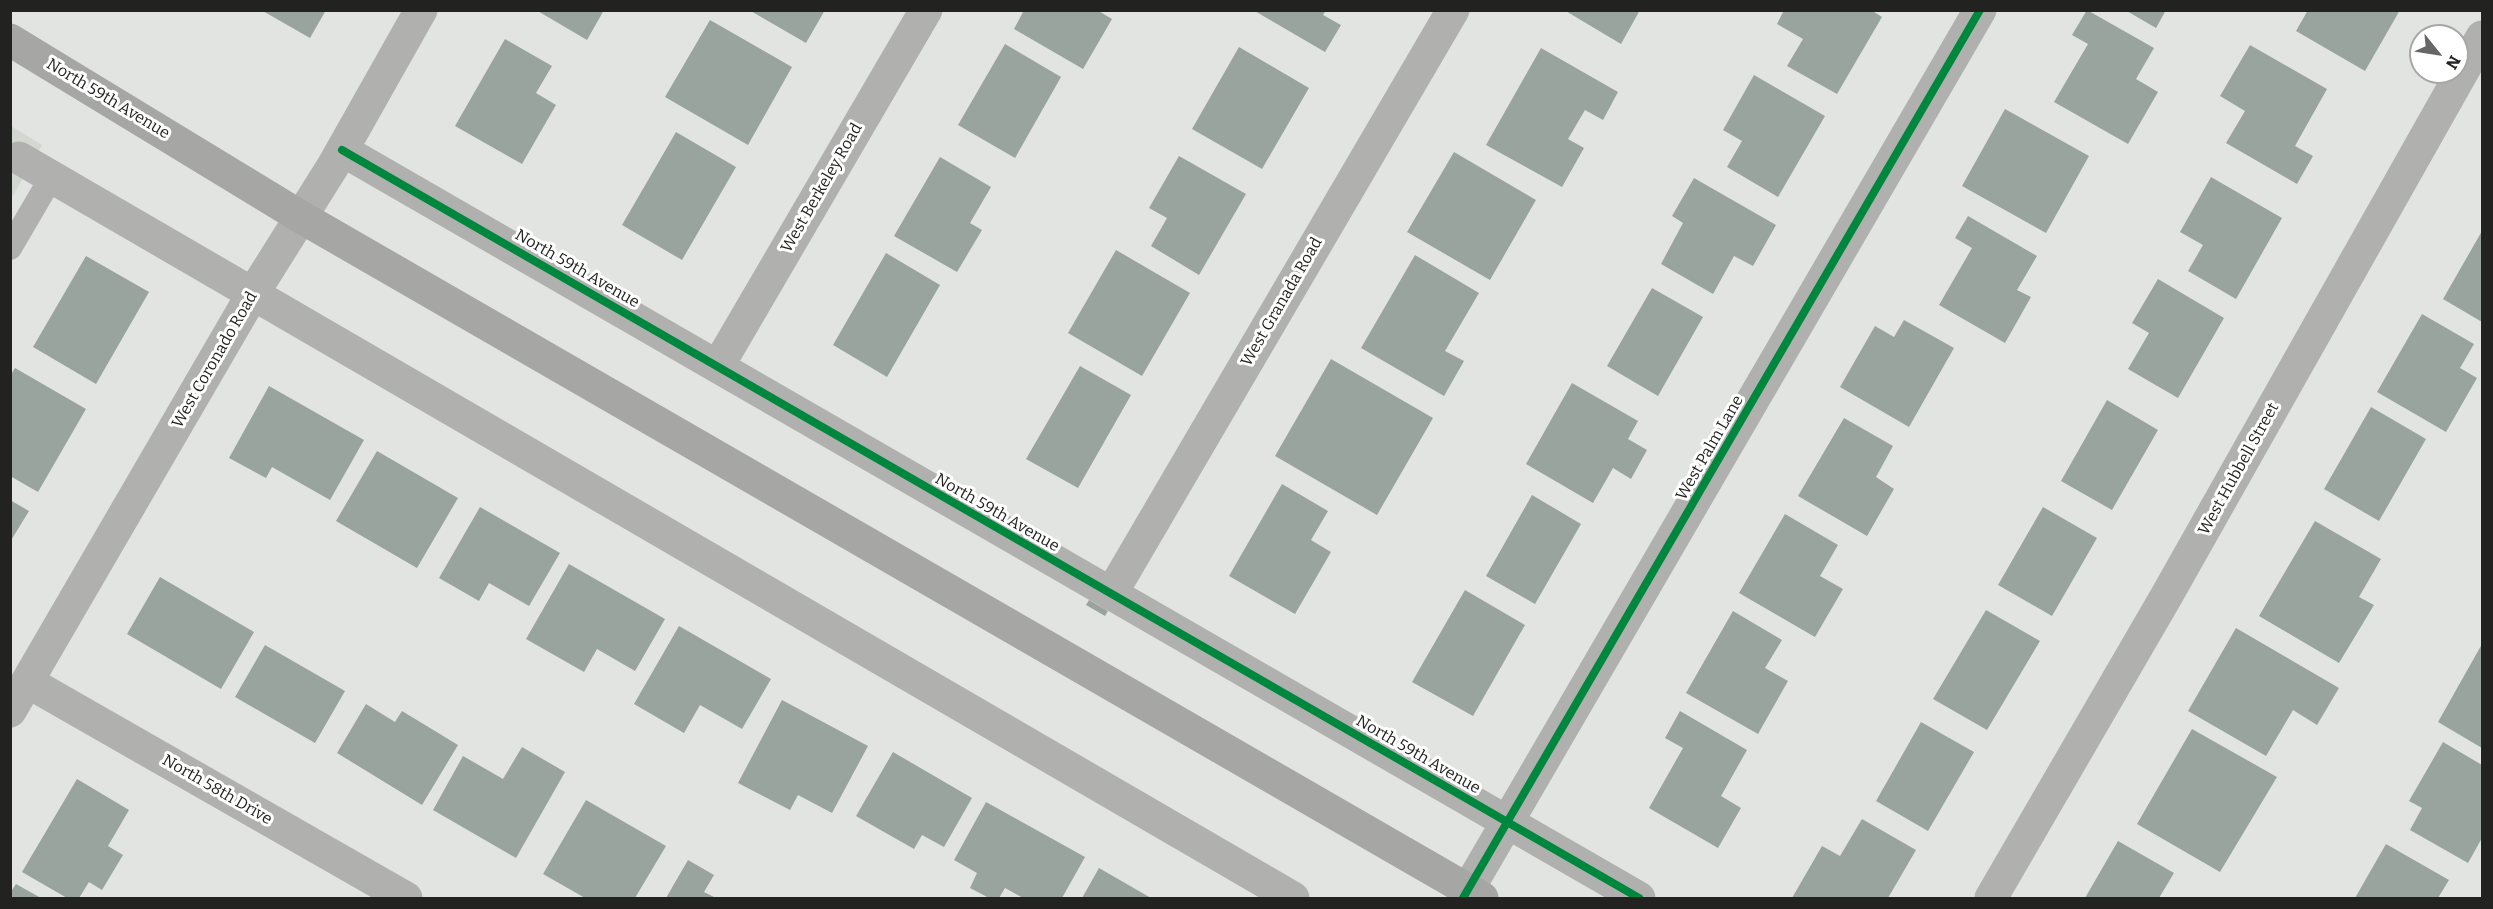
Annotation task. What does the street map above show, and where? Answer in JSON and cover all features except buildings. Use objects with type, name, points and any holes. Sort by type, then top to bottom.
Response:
[{"type":"main road","name":"North 59th Avenue","points":[[10,40],[301,217],[1471,896]]},
{"type":"street","name":"West Coronado Road","points":[[10,711],[252,295],[342,150],[421,10]]},
{"type":"street","name":"West Berkeley Road","points":[[718,366],[926,10]]},
{"type":"street","name":"West Granada Road","points":[[1111,594],[1453,10]]},
{"type":"street","name":"West Palm Lane","points":[[1471,896],[1508,822],[1980,10]]},
{"type":"street","name":"West Hubbell Street","points":[[1992,898],[2173,585],[2482,37]]},
{"type":"street","name":"North 59th Avenue","points":[[342,150],[1639,898]]},
{"type":"street","points":[[19,158],[1293,898]]},
{"type":"street","name":"North 58th Drive","points":[[28,682],[406,898]]},
{"type":"lane","points":[[10,248],[51,178]]},
{"type":"shaded area","points":[[11,126],[42,145],[11,199]]},
{"type":"cycle path","points":[[1463,898],[1980,10]]},
{"type":"cycle path","points":[[342,150],[1639,898]]}]
